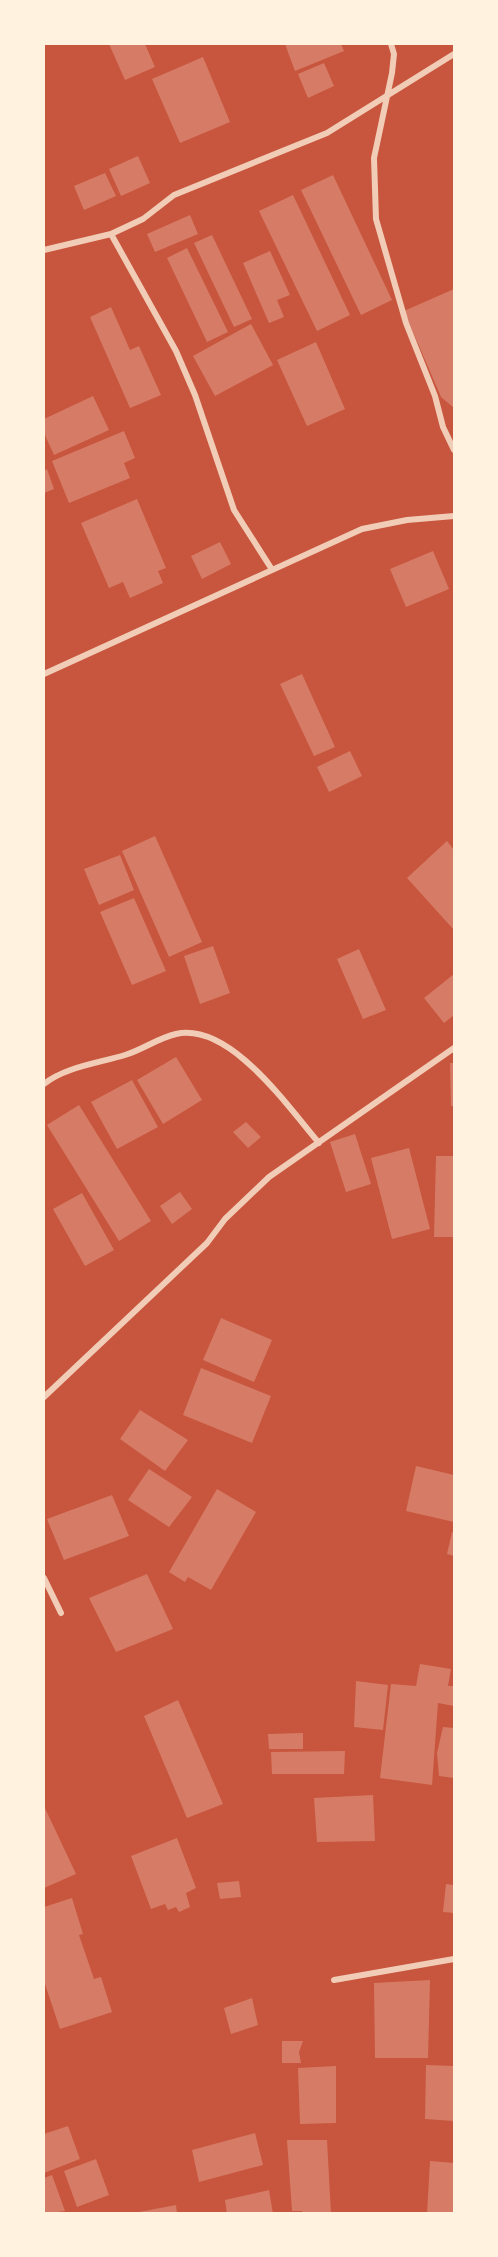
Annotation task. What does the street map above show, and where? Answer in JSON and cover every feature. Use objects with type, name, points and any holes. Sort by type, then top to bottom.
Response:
[{"type":"street","points":[[392,44],[394,54],[392,73],[374,158],[376,219],[406,323],[435,396],[443,427],[454,450]]},
{"type":"street","points":[[44,250],[111,234],[143,219],[174,195],[327,133],[454,54]]},
{"type":"street","points":[[111,234],[176,351],[190,384],[234,510],[271,568]]},
{"type":"street","points":[[44,674],[271,568],[362,529],[407,520],[454,516]]},
{"type":"street","points":[[44,1084],[65,1072],[131,1053],[176,1034],[196,1033],[238,1055],[260,1072],[319,1143]]},
{"type":"street","points":[[44,1397],[207,1243],[225,1219],[269,1177],[454,1048]]},
{"type":"street","points":[[44,1578],[60,1613]]},
{"type":"street","points":[[334,1980],[454,1959]]},
{"type":"building","points":[[109,44],[145,44],[155,67],[125,80]]},
{"type":"building","points":[[285,44],[341,44],[344,51],[295,71]]},
{"type":"building","points":[[203,57],[230,122],[180,143],[152,79]]},
{"type":"building","points":[[324,63],[334,86],[308,98],[298,74]]},
{"type":"building","points":[[138,156],[150,183],[121,196],[109,169]]},
{"type":"building","points":[[105,173],[116,196],[84,210],[74,186]]},
{"type":"building","points":[[333,175],[392,300],[361,315],[301,190]]},
{"type":"building","points":[[293,195],[350,315],[317,331],[259,211]]},
{"type":"building","points":[[190,215],[198,234],[155,252],[147,234]]},
{"type":"building","points":[[212,235],[252,319],[234,327],[194,243]]},
{"type":"building","points":[[187,248],[228,332],[207,342],[167,258]]},
{"type":"building","points":[[270,251],[290,295],[277,300],[284,317],[269,323],[243,263]]},
{"type":"building","points":[[454,289],[454,408],[441,397],[404,311]]},
{"type":"building","points":[[111,307],[130,350],[139,346],[161,395],[130,408],[90,317]]},
{"type":"building","points":[[251,324],[273,365],[215,396],[193,356]]},
{"type":"building","points":[[316,342],[345,409],[307,426],[277,360]]},
{"type":"building","points":[[93,396],[109,430],[54,455],[44,433],[44,419]]},
{"type":"building","points":[[124,431],[135,458],[124,463],[130,478],[69,503],[52,461]]},
{"type":"building","points":[[47,469],[54,489],[44,493],[44,471]]},
{"type":"building","points":[[137,499],[166,568],[158,571],[163,583],[130,598],[123,582],[109,588],[81,523]]},
{"type":"building","points":[[220,542],[231,564],[202,579],[191,556]]},
{"type":"building","points":[[433,551],[449,589],[406,607],[390,569]]},
{"type":"building","points":[[302,674],[335,747],[314,756],[280,684]]},
{"type":"building","points":[[350,751],[362,776],[329,792],[317,767]]},
{"type":"building","points":[[155,836],[202,942],[169,957],[122,851]]},
{"type":"building","points":[[447,841],[454,850],[454,930],[407,878]]},
{"type":"building","points":[[120,855],[134,890],[99,905],[84,869]]},
{"type":"building","points":[[134,898],[166,971],[132,985],[100,912]]},
{"type":"building","points":[[213,946],[230,993],[200,1004],[184,956]]},
{"type":"building","points":[[359,949],[386,1010],[363,1019],[337,959]]},
{"type":"building","points":[[454,974],[454,1015],[444,1023],[424,998]]},
{"type":"building","points":[[176,1057],[202,1100],[163,1124],[137,1080]]},
{"type":"building","points":[[450,1063],[454,1063],[454,1106],[451,1106]]},
{"type":"building","points":[[132,1080],[158,1127],[117,1149],[91,1102]]},
{"type":"building","points":[[79,1105],[151,1221],[119,1241],[47,1125]]},
{"type":"building","points":[[246,1122],[261,1137],[248,1148],[233,1132]]},
{"type":"building","points":[[355,1134],[371,1184],[346,1192],[330,1142]]},
{"type":"building","points":[[409,1148],[430,1229],[392,1239],[371,1158]]},
{"type":"building","points":[[436,1156],[454,1156],[454,1237],[434,1237]]},
{"type":"building","points":[[180,1192],[192,1209],[172,1224],[160,1206]]},
{"type":"building","points":[[82,1193],[114,1250],[85,1266],[53,1209]]},
{"type":"building","points":[[221,1318],[272,1340],[254,1382],[203,1360]]},
{"type":"building","points":[[201,1368],[271,1396],[252,1443],[183,1415]]},
{"type":"building","points":[[140,1410],[188,1440],[165,1471],[120,1439]]},
{"type":"building","points":[[416,1466],[454,1475],[454,1522],[406,1511]]},
{"type":"building","points":[[149,1469],[192,1497],[169,1527],[128,1500]]},
{"type":"building","points":[[217,1489],[256,1512],[211,1590],[188,1577],[185,1582],[169,1572]]},
{"type":"building","points":[[112,1495],[129,1536],[64,1560],[47,1519]]},
{"type":"building","points":[[452,1532],[454,1533],[454,1556],[447,1554]]},
{"type":"building","points":[[147,1574],[173,1629],[116,1652],[89,1598]]},
{"type":"building","points":[[420,1664],[451,1669],[448,1686],[454,1686],[454,1706],[438,1703],[432,1785],[380,1778],[391,1684],[416,1686]]},
{"type":"building","points":[[356,1681],[388,1685],[383,1730],[354,1727]]},
{"type":"building","points":[[178,1700],[223,1804],[187,1818],[144,1716]]},
{"type":"building","points":[[443,1727],[454,1728],[454,1778],[439,1776],[437,1753]]},
{"type":"building","points":[[303,1733],[303,1749],[269,1749],[268,1734]]},
{"type":"building","points":[[345,1751],[344,1774],[272,1774],[271,1752]]},
{"type":"building","points":[[373,1795],[375,1841],[317,1842],[314,1798]]},
{"type":"building","points":[[44,1806],[76,1874],[44,1888]]},
{"type":"building","points":[[177,1838],[196,1888],[186,1893],[190,1907],[179,1912],[176,1907],[168,1910],[165,1904],[151,1909],[131,1856]]},
{"type":"building","points":[[239,1881],[241,1897],[220,1899],[217,1883]]},
{"type":"building","points":[[446,1884],[454,1885],[454,1913],[443,1912]]},
{"type":"building","points":[[72,1898],[83,1934],[79,1935],[94,1979],[101,1977],[112,2012],[60,2029],[44,1981],[44,1907]]},
{"type":"building","points":[[430,1980],[428,2058],[375,2058],[374,1983]]},
{"type":"building","points":[[252,1998],[258,2025],[231,2034],[224,2008]]},
{"type":"building","points":[[282,2041],[303,2041],[299,2052],[301,2063],[282,2063]]},
{"type":"building","points":[[426,2065],[454,2066],[454,2121],[425,2119]]},
{"type":"building","points":[[336,2066],[336,2123],[300,2124],[298,2068]]},
{"type":"building","points":[[68,2126],[80,2159],[44,2173],[44,2134]]},
{"type":"building","points":[[255,2133],[263,2165],[199,2182],[192,2150]]},
{"type":"building","points":[[287,2140],[327,2140],[331,2214],[302,2214],[302,2211],[292,2211]]},
{"type":"building","points":[[96,2159],[109,2195],[77,2207],[64,2171]]},
{"type":"building","points":[[430,2161],[454,2163],[454,2214],[427,2214]]},
{"type":"building","points":[[52,2175],[65,2211],[44,2214],[44,2178]]},
{"type":"building","points":[[269,2190],[273,2214],[227,2214],[225,2200]]},
{"type":"building","points":[[176,2205],[177,2214],[139,2214],[139,2212]]}]
